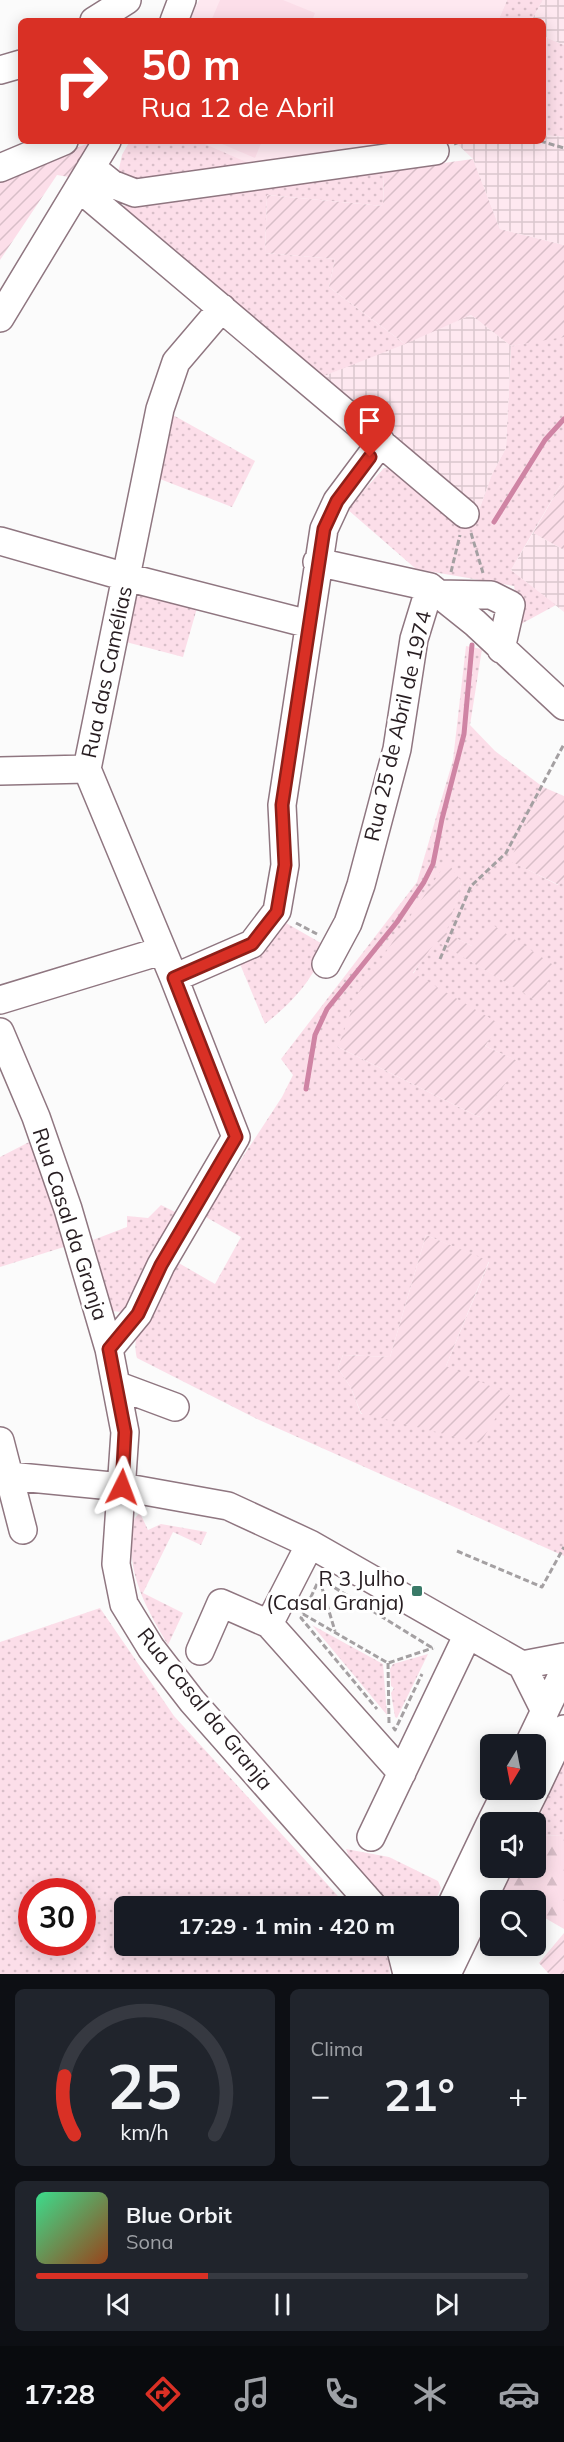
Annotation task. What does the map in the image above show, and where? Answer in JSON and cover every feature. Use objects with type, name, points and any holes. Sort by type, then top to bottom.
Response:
[{"type":"street","points":[[99,18],[128,0]]},
{"type":"street","points":[[175,18],[182,0]]},
{"type":"street","points":[[0,70],[18,65]]},
{"type":"street","points":[[0,168],[57,144]]},
{"type":"street","points":[[0,318],[105,144]]},
{"type":"street","points":[[85,178],[135,192],[435,151]]},
{"type":"street","points":[[85,178],[222,308],[465,514]]},
{"type":"street","name":"Rua das Camélias","points":[[109,1349],[138,1314],[161,1265],[236,1137],[174,978],[87,769],[160,409],[176,362],[222,308]]},
{"type":"street","points":[[174,978],[252,944],[277,912],[285,865],[282,805],[317,562],[324,529],[337,501],[381,442]]},
{"type":"street","points":[[0,540],[126,577],[309,624]]},
{"type":"street","points":[[317,562],[438,592],[491,595],[512,605],[501,649]]},
{"type":"street","points":[[438,592],[564,706]]},
{"type":"street","name":"Rua 25 de Abril de 1974","points":[[326,964],[340,938],[361,885],[394,760],[414,639],[438,592]]},
{"type":"street","points":[[0,771],[87,769]]},
{"type":"street","points":[[0,1000],[161,951]]},
{"type":"street","name":"Rua Casal da Granja","points":[[0,1032],[36,1117],[68,1209],[109,1349],[125,1432],[116,1564],[123,1604],[151,1648],[192,1701],[364,1896]]},
{"type":"street","points":[[116,1385],[175,1407]]},
{"type":"street","points":[[0,1442],[23,1530]]},
{"type":"street","points":[[9,1476],[122,1487],[228,1506],[309,1563],[468,1634],[522,1665],[554,1720]]},
{"type":"street","points":[[269,1624],[309,1563]]},
{"type":"street","points":[[200,1651],[221,1603],[269,1624],[402,1773]]},
{"type":"street","points":[[371,1837],[468,1634]]},
{"type":"street","points":[[522,1665],[564,1657]]},
{"type":"street","points":[[546,1749],[564,1671]]},
{"type":"street","points":[[539,1734],[554,1720]]},
{"type":"street","points":[[456,1896],[480,1846]]},
{"type":"street","points":[[447,1974],[493,1878]]},
{"type":"street","points":[[402,1956],[407,1974]]},
{"type":"street","points":[[419,1974],[427,1956]]},
{"type":"path","points":[[546,143],[564,148]]},
{"type":"path","points":[[438,592],[465,514]]},
{"type":"path","points":[[465,514],[491,595]]},
{"type":"path","points":[[440,959],[471,886],[506,854],[564,744]]},
{"type":"path","points":[[290,920],[327,940],[329,934],[340,938]]},
{"type":"path","points":[[458,1551],[542,1587],[564,1547]]},
{"type":"path","points":[[309,1563],[301,1618],[395,1730],[425,1668]]},
{"type":"path","points":[[309,1563],[335,1633]]},
{"type":"path","points":[[309,1563],[435,1648]]},
{"type":"path","points":[[303,1614],[388,1663],[435,1648]]},
{"type":"path","points":[[430,1658],[435,1648]]},
{"type":"path","points":[[388,1663],[389,1723]]},
{"type":"shaded area","points":[[199,0],[507,0],[499,18],[190,18]]},
{"type":"shaded area","points":[[543,0],[564,0],[564,45],[546,37],[546,18],[533,18]]},
{"type":"shaded area","points":[[546,135],[564,137],[564,245],[500,229],[473,159],[457,144],[546,144]]},
{"type":"shaded area","points":[[128,144],[401,144],[156,180],[122,155]]},
{"type":"shaded area","points":[[471,315],[511,346],[506,448],[492,474],[478,513],[416,454],[324,376]]},
{"type":"shaded area","points":[[533,533],[564,550],[564,612],[511,570]]},
{"type":"green space","points":[[220,0],[283,0],[315,13],[313,18],[212,18]]},
{"type":"green space","points":[[507,0],[543,0],[533,18],[499,18]]},
{"type":"green space","points":[[546,37],[564,45],[564,137],[546,135]]},
{"type":"green space","points":[[90,144],[69,177],[57,175],[0,260],[0,180]]},
{"type":"green space","points":[[128,144],[205,144],[255,166],[186,178],[151,180],[118,173],[122,155]]},
{"type":"green space","points":[[222,144],[261,144],[255,158]]},
{"type":"green space","points":[[473,159],[500,229],[564,245],[564,337],[511,346],[471,315],[405,344],[329,287],[335,259],[265,253],[267,195],[383,206],[384,171]]},
{"type":"green space","points":[[332,170],[384,171],[383,206],[267,195],[265,253],[335,259],[329,287],[405,344],[324,376],[123,206]]},
{"type":"green space","points":[[564,337],[564,479],[511,570],[556,605],[521,624],[514,586],[416,569],[347,509],[384,468],[391,468],[478,513],[492,474],[506,448],[511,346]]},
{"type":"green space","points":[[173,415],[255,461],[232,507],[160,479]]},
{"type":"green space","points":[[564,479],[564,550],[533,533]]},
{"type":"green space","points":[[147,593],[197,608],[183,657],[126,642],[135,598]]},
{"type":"green space","points":[[466,646],[482,649],[470,725],[495,751],[543,787],[511,861],[558,885],[564,878],[564,1556],[257,1419],[137,1358],[135,1346],[141,1321],[177,1262],[215,1284],[241,1237],[204,1216],[282,1097],[293,1075],[281,1059],[417,882],[453,760]],"holes":[[[462,882],[445,933],[472,946],[554,967],[538,1001],[435,940],[413,974],[499,1024],[485,1046],[521,1063],[479,1117],[338,1047]],[[426,1235],[489,1262],[446,1366],[361,1414],[351,1388],[338,1368],[343,1355],[390,1357]]]},
{"type":"green space","points":[[543,787],[564,796],[564,878],[559,885],[510,861]]},
{"type":"green space","points":[[447,862],[462,882],[446,933],[472,946],[493,925],[555,966],[539,1002],[436,941],[413,973],[500,1024],[485,1046],[522,1063],[479,1117],[338,1047],[358,993]]},
{"type":"green space","points":[[286,923],[326,946],[315,970],[301,990],[265,1024],[240,964],[265,948]]},
{"type":"green space","points":[[33,1140],[67,1246],[0,1267],[0,1157]]},
{"type":"green space","points":[[161,1205],[181,1215],[127,1309],[122,1312],[112,1311],[93,1240],[127,1227],[127,1216],[148,1218]]},
{"type":"green space","points":[[426,1235],[489,1261],[446,1366],[510,1395],[480,1443],[361,1413],[351,1388],[338,1368],[343,1355],[390,1357]]},
{"type":"green space","points":[[140,1513],[148,1530],[161,1524],[207,1532],[201,1545],[173,1532],[143,1593],[183,1613],[168,1645],[142,1596],[134,1570],[131,1530],[134,1519]]},
{"type":"green space","points":[[100,1608],[174,1716],[338,1896],[114,1896],[114,1956],[386,1956],[390,1974],[0,1974],[0,1642]]},
{"type":"green space","points":[[312,1625],[383,1664],[387,1715]]},
{"type":"green space","points":[[428,1654],[397,1718],[395,1717],[391,1693],[394,1688],[391,1686],[390,1669],[393,1664]]},
{"type":"green space","points":[[564,1758],[564,1835],[546,1836],[546,1812],[541,1812]]},
{"type":"green space","points":[[564,1835],[564,1929],[546,1919],[546,1890],[502,1890],[509,1878],[546,1878],[546,1836]]},
{"type":"green space","points":[[346,1849],[389,1857],[438,1881],[441,1888],[437,1896],[383,1896],[349,1857]]},
{"type":"green space","points":[[564,1933],[564,1974],[549,1974],[539,1963]]},
{"type":"waterway","points":[[494,522],[545,440],[564,419]]},
{"type":"waterway","points":[[306,1089],[315,1035],[327,1009],[397,922],[424,882],[433,864],[464,734],[472,645]]},
{"type":"place","name":"R 3 Julho (Casal Granja)","points":[[417,1591]]},
{"type":"route","points":[[122,1487],[125,1432],[109,1349],[138,1314],[161,1265],[236,1137],[174,978],[252,944],[277,912],[285,865],[282,805],[317,562],[324,529],[337,501],[370,457]]}]
